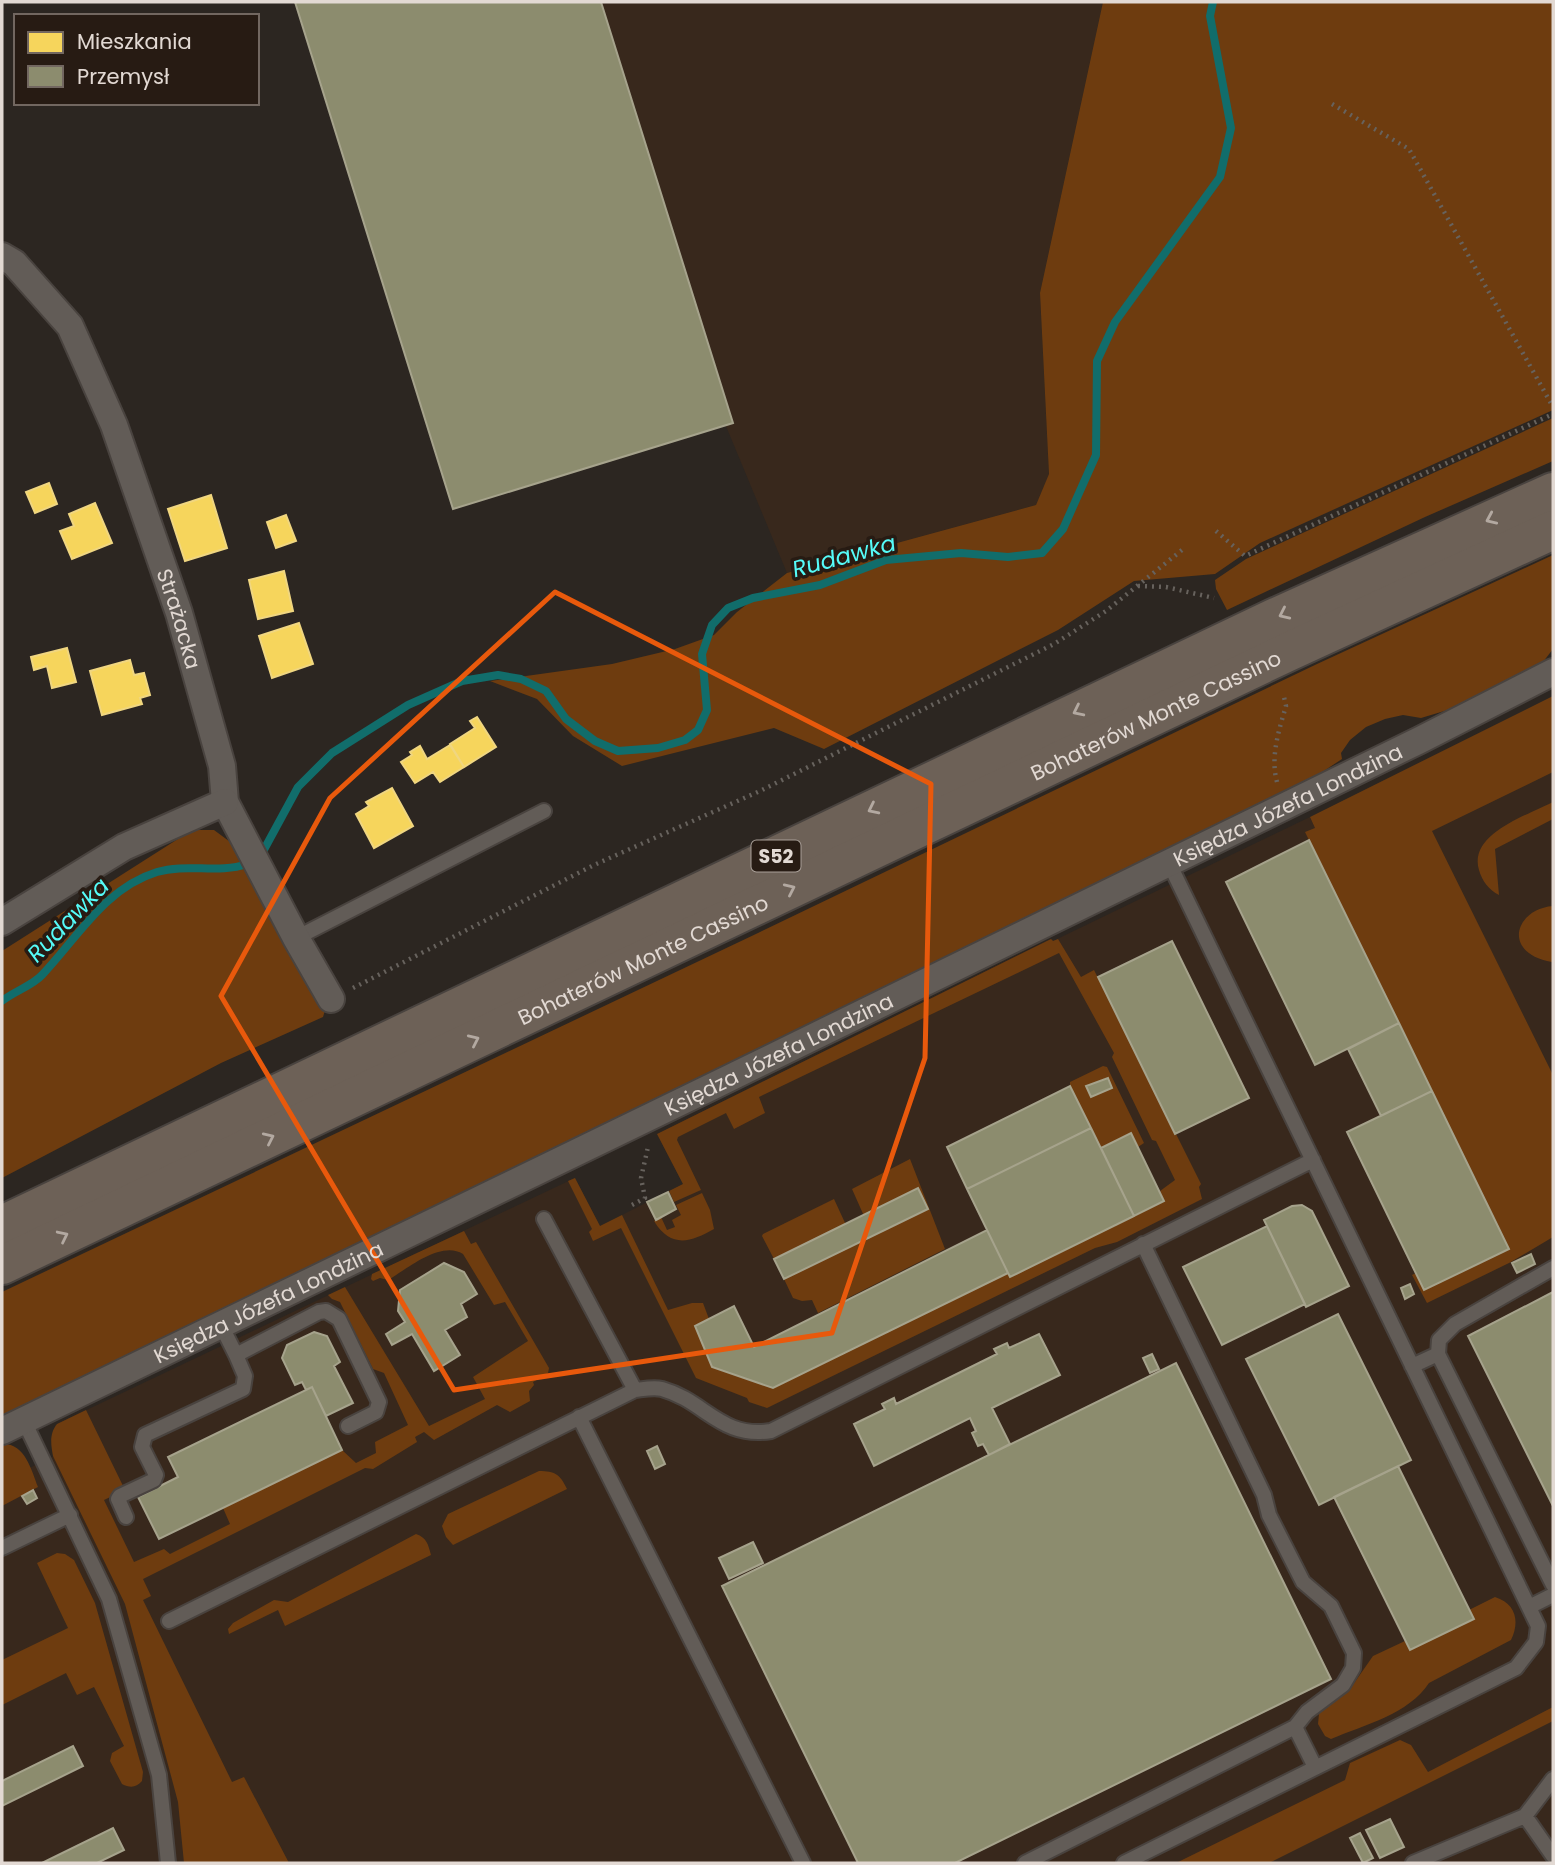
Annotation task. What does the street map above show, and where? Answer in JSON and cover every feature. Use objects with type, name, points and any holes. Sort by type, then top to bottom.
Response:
[{"type":"highway","name":"Bohaterów Monte Cassino","points":[[2,1225],[1249,630],[1553,492]]},
{"type":"highway","name":"Bohaterów Monte Cassino","points":[[2,1265],[1277,657],[1553,530]]},
{"type":"street","name":"Strażacka","points":[[2,256],[14,263],[71,326],[114,425],[178,613],[222,766],[225,802],[331,999]]},
{"type":"street","name":"Księdza Józefa Londzina","points":[[13,1426],[1288,805],[1553,672]]},
{"type":"street","points":[[2,922],[124,847],[225,802]]},
{"type":"lane","points":[[296,938],[544,811]]},
{"type":"lane","points":[[1124,1863],[1516,1668],[1536,1642],[1538,1626],[1169,863]]},
{"type":"lane","points":[[169,1621],[635,1390],[659,1388],[678,1395],[736,1429],[753,1433],[771,1430],[1313,1160]]},
{"type":"lane","points":[[544,1219],[635,1390]]},
{"type":"lane","points":[[1025,1863],[1295,1727],[1307,1712],[1343,1685],[1353,1668],[1354,1653],[1331,1606],[1303,1582],[1143,1244]]},
{"type":"lane","points":[[1553,1268],[1455,1324],[1439,1340],[1438,1354],[1553,1586]]},
{"type":"lane","points":[[236,1355],[319,1312],[332,1314],[339,1319],[379,1402],[376,1412],[348,1426]]},
{"type":"lane","points":[[126,1517],[118,1499],[120,1496],[154,1480],[156,1475],[142,1447],[145,1435],[243,1389],[245,1376],[221,1325]]},
{"type":"lane","points":[[1412,1366],[1438,1354]]},
{"type":"lane","points":[[579,1417],[803,1863]]},
{"type":"lane","points":[[13,1426],[70,1515],[109,1599],[159,1775],[168,1863]]},
{"type":"lane","points":[[2,1548],[70,1515]]},
{"type":"lane","points":[[1529,1607],[1553,1595]]},
{"type":"lane","points":[[1295,1727],[1315,1767]]},
{"type":"lane","points":[[1413,1863],[1525,1816],[1553,1779]]},
{"type":"lane","points":[[1525,1816],[1553,1856],[1549,1863]]},
{"type":"path","points":[[1332,103],[1409,149],[1553,407]]},
{"type":"path","points":[[1216,531],[1245,556],[1553,414]]},
{"type":"path","points":[[331,999],[594,866],[760,791],[1054,644],[1106,611],[1182,550]]},
{"type":"path","points":[[1137,586],[1166,587],[1214,598]]},
{"type":"path","points":[[1284,697],[1286,706],[1274,757],[1274,771],[1288,805]]},
{"type":"highlighted area","points":[[555,592],[931,784],[925,1058],[832,1333],[454,1390],[221,996],[330,798]]},
{"type":"shaded area","points":[[563,2],[1103,2],[1040,293],[1049,475],[1036,505],[787,573],[623,178]]},
{"type":"shaded area","points":[[1103,2],[1553,2],[1553,410],[1260,543],[1215,574],[1134,581],[1058,630],[824,749],[774,728],[622,766],[573,736],[537,699],[490,681],[612,664],[675,649],[714,635],[737,612],[787,573],[1036,505],[1049,474],[1040,293]]},
{"type":"shaded area","points":[[1553,418],[1553,461],[1425,517],[1227,610],[1216,589],[1215,580],[1246,559]]},
{"type":"shaded area","points":[[1553,555],[1553,649],[1543,662],[1511,681],[1451,709],[1421,718],[1403,715],[1366,727],[1350,740],[1341,753],[1342,759],[1292,792],[2,1421],[2,1292],[1317,664]]},
{"type":"shaded area","points":[[1553,696],[1553,772],[1432,831],[1553,1075],[1553,1237],[1509,1263],[1427,1303],[1412,1275],[1416,1273],[1424,1290],[1509,1249],[1305,832],[1315,828],[1310,817]]},
{"type":"shaded area","points":[[1553,733],[1553,1075],[1431,831]]},
{"type":"shaded area","points":[[1553,802],[1553,819],[1495,849],[1499,895],[1495,893],[1486,885],[1479,870],[1478,857],[1482,846],[1502,827]]},
{"type":"shaded area","points":[[1310,817],[1388,974],[1541,1242],[1553,1237],[1553,1863],[2,1863],[2,1481],[69,1449],[57,1424],[575,1178],[600,1226],[683,1184],[657,1134],[1051,939],[1053,941]]},
{"type":"shaded area","points":[[192,830],[214,830],[237,847],[326,1007],[323,1017],[221,1063],[2,1178],[2,951]]},
{"type":"shaded area","points":[[1553,906],[1552,962],[1525,950],[1519,932],[1530,915]]},
{"type":"shaded area","points":[[1051,939],[1058,939],[1081,977],[1094,970],[1201,1184],[1199,1187],[1202,1199],[1117,1242],[1095,1248],[767,1408],[696,1378],[621,1228],[593,1241],[589,1232],[592,1229],[568,1181],[575,1178],[600,1226],[622,1215],[668,1310],[692,1303],[703,1303],[709,1319],[695,1326],[712,1367],[773,1388],[1008,1273],[1011,1277],[1164,1201],[1160,1191],[1175,1180],[1156,1141],[1152,1140],[1112,1057],[1114,1053],[1059,953],[759,1097],[765,1113],[734,1129],[726,1113],[678,1137],[677,1140],[701,1190],[674,1202],[669,1191],[683,1184],[657,1134]]},
{"type":"shaded area","points":[[1103,1066],[1107,1067],[1144,1143],[1138,1147],[1131,1134],[1101,1148],[1070,1086],[1070,1082]]},
{"type":"shaded area","points":[[910,1159],[945,1249],[818,1313],[812,1300],[793,1298],[784,1279],[928,1209],[918,1188],[864,1216],[852,1189]]},
{"type":"shaded area","points":[[702,1193],[710,1210],[714,1229],[689,1240],[674,1239],[667,1236],[654,1221],[661,1217],[667,1230],[675,1227],[672,1220],[681,1215],[676,1205]]},
{"type":"shaded area","points":[[834,1199],[846,1225],[774,1259],[763,1234]]},
{"type":"shaded area","points":[[464,1231],[471,1244],[476,1242],[549,1368],[548,1373],[533,1382],[534,1385],[529,1391],[530,1401],[510,1412],[497,1405],[434,1440],[424,1432],[415,1437],[417,1442],[373,1469],[365,1468],[143,1579],[151,1596],[143,1600],[232,1782],[244,1777],[289,1863],[184,1863],[178,1802],[125,1604],[53,1456],[53,1432],[57,1424],[86,1410],[125,1490],[104,1500],[134,1562],[164,1549],[170,1554],[230,1524],[223,1508],[342,1450],[356,1463],[376,1453],[375,1442],[408,1425],[384,1373],[373,1369],[340,1302],[328,1295],[345,1287],[429,1426],[485,1399],[473,1377],[528,1341],[505,1302],[494,1305],[463,1254],[454,1251],[435,1253],[388,1280],[371,1279],[372,1274]]},
{"type":"shaded area","points":[[2,1444],[22,1452],[38,1487],[2,1506]]},
{"type":"shaded area","points":[[539,1471],[556,1474],[567,1489],[453,1545],[446,1537],[442,1526],[448,1514]]},
{"type":"shaded area","points":[[416,1534],[423,1537],[431,1555],[285,1626],[278,1610],[229,1634],[228,1629],[233,1623],[274,1600],[288,1602]]},
{"type":"shaded area","points":[[57,1553],[65,1554],[74,1560],[95,1603],[143,1772],[142,1781],[135,1786],[122,1784],[110,1761],[112,1753],[124,1746],[94,1687],[77,1695],[66,1673],[2,1705],[2,1660],[68,1628],[37,1563]]},
{"type":"shaded area","points":[[1495,1597],[1508,1604],[1514,1614],[1515,1626],[1511,1640],[1429,1683],[1420,1694],[1398,1711],[1331,1739],[1325,1736],[1318,1724],[1319,1714],[1326,1705],[1350,1689],[1373,1656],[1405,1641],[1410,1650],[1473,1619],[1469,1610]]},
{"type":"shaded area","points":[[1553,1707],[1553,1721],[1269,1863],[1176,1863],[1345,1780],[1350,1763],[1400,1740],[1411,1745],[1428,1772]]},
{"type":"building: Mieszkania","points":[[49,483],[57,504],[35,513],[26,492]]},
{"type":"building: Mieszkania","points":[[211,495],[227,548],[185,561],[168,509]]},
{"type":"building: Mieszkania","points":[[95,503],[112,543],[72,559],[60,531],[74,526],[69,514]]},
{"type":"building: Mieszkania","points":[[286,515],[296,541],[276,548],[267,522]]},
{"type":"building: Mieszkania","points":[[284,571],[293,611],[258,619],[249,580]]},
{"type":"building: Mieszkania","points":[[299,623],[313,664],[272,678],[259,636]]},
{"type":"building: Mieszkania","points":[[67,648],[76,682],[52,688],[47,666],[34,670],[31,657]]},
{"type":"building: Mieszkania","points":[[130,660],[134,675],[144,673],[150,695],[140,698],[142,704],[102,715],[90,671]]},
{"type":"building: Mieszkania","points":[[477,717],[496,747],[464,767],[450,744],[475,728],[470,721]]},
{"type":"building: Mieszkania","points":[[450,745],[464,767],[440,782],[433,772],[415,783],[401,762],[420,746],[427,759]]},
{"type":"building: Mieszkania","points":[[392,788],[413,826],[374,848],[356,814],[369,806],[366,802]]},
{"type":"building: Przemysł","points":[[295,2],[601,2],[733,423],[453,509]]},
{"type":"building: Przemysł","points":[[1309,840],[1399,1023],[1315,1065],[1226,882]]},
{"type":"building: Przemysł","points":[[1172,941],[1249,1098],[1175,1134],[1098,977]]},
{"type":"building: Przemysł","points":[[1399,1023],[1432,1091],[1381,1116],[1348,1049]]},
{"type":"building: Przemysł","points":[[1108,1078],[1112,1088],[1091,1097],[1086,1086]]},
{"type":"building: Przemysł","points":[[1070,1086],[1091,1128],[967,1189],[947,1147]]},
{"type":"building: Przemysł","points":[[1432,1091],[1509,1249],[1424,1290],[1347,1132]]},
{"type":"building: Przemysł","points":[[1091,1128],[1134,1216],[1010,1277],[967,1189]]},
{"type":"building: Przemysł","points":[[1131,1133],[1164,1201],[1134,1216],[1101,1148]]},
{"type":"building: Przemysł","points":[[918,1188],[928,1209],[784,1279],[774,1259]]},
{"type":"building: Przemysł","points":[[668,1192],[676,1209],[656,1220],[647,1202]]},
{"type":"building: Przemysł","points":[[1302,1205],[1312,1211],[1349,1286],[1306,1307],[1264,1220],[1292,1206]]},
{"type":"building: Przemysł","points":[[1267,1226],[1305,1304],[1222,1345],[1183,1267]]},
{"type":"building: Przemysł","points":[[987,1230],[1008,1273],[773,1388],[712,1367],[695,1326],[734,1306],[754,1347]]},
{"type":"building: Przemysł","points":[[1531,1254],[1535,1264],[1517,1273],[1512,1263]]},
{"type":"building: Przemysł","points":[[444,1263],[464,1272],[477,1294],[461,1304],[467,1317],[445,1330],[460,1355],[434,1371],[412,1334],[392,1345],[386,1334],[405,1322],[398,1311],[400,1290]]},
{"type":"building: Przemysł","points":[[1410,1284],[1414,1294],[1405,1299],[1401,1288]]},
{"type":"building: Przemysł","points":[[1553,1292],[1553,1506],[1468,1336]]},
{"type":"building: Przemysł","points":[[1338,1314],[1411,1460],[1319,1505],[1246,1359]]},
{"type":"building: Przemysł","points":[[314,1332],[327,1336],[340,1362],[334,1366],[353,1403],[326,1416],[312,1387],[306,1390],[302,1382],[295,1385],[282,1358],[287,1345]]},
{"type":"building: Przemysł","points":[[1039,1334],[1060,1375],[992,1408],[1010,1444],[989,1455],[983,1444],[978,1446],[972,1433],[976,1431],[970,1418],[874,1466],[854,1424],[885,1409],[882,1404],[894,1398],[896,1404],[997,1354],[994,1349],[1007,1343],[1009,1348]]},
{"type":"building: Przemysł","points":[[1152,1354],[1159,1369],[1150,1373],[1143,1358]]},
{"type":"building: Przemysł","points":[[1176,1363],[1331,1679],[955,1863],[858,1863],[722,1586]]},
{"type":"building: Przemysł","points":[[312,1387],[342,1450],[159,1539],[138,1497],[178,1477],[168,1457]]},
{"type":"building: Przemysł","points":[[657,1446],[665,1464],[655,1469],[647,1451]]},
{"type":"building: Przemysł","points":[[1398,1466],[1474,1619],[1410,1650],[1334,1497]]},
{"type":"building: Przemysł","points":[[33,1490],[37,1498],[27,1504],[22,1496]]},
{"type":"building: Przemysł","points":[[753,1542],[763,1563],[729,1579],[719,1558]]},
{"type":"building: Przemysł","points":[[73,1746],[83,1766],[2,1806],[2,1781]]},
{"type":"building: Przemysł","points":[[1390,1819],[1404,1847],[1380,1858],[1366,1830]]},
{"type":"building: Przemysł","points":[[113,1828],[124,1850],[97,1863],[42,1863]]},
{"type":"building: Przemysł","points":[[1360,1833],[1373,1858],[1363,1863],[1350,1838]]},
{"type":"waterway","name":"Rudawka","points":[[260,857],[298,787],[332,753],[408,705],[462,681],[498,675],[521,679],[546,691],[566,719],[595,741],[618,751],[658,748],[685,740],[698,730],[707,710],[702,654],[712,625],[728,608],[753,598],[820,585],[886,560],[961,553],[1008,557],[1042,553],[1063,529],[1096,455],[1097,361],[1115,322],[1220,177],[1231,128],[1210,16],[1213,2]]},
{"type":"waterway","name":"Rudawka","points":[[2,1001],[38,979],[107,902],[139,879],[168,869],[225,868],[247,864]]}]
